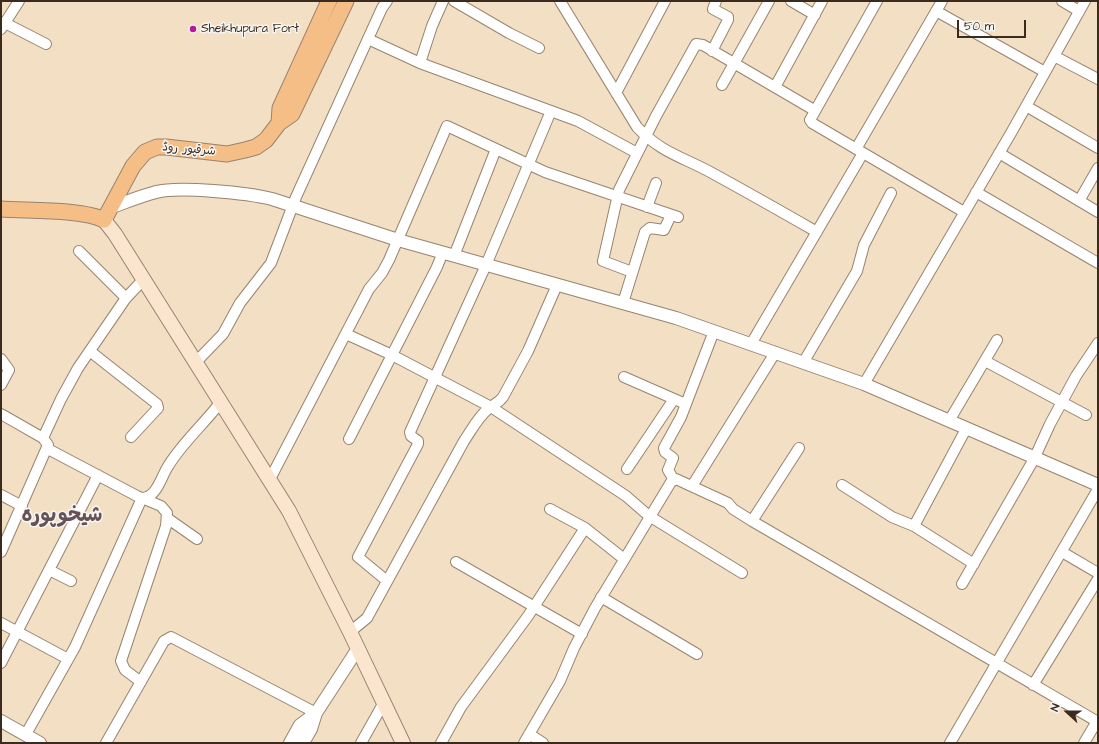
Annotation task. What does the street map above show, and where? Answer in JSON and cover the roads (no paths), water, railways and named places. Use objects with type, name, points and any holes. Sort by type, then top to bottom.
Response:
[{"type":"main road","points":[[279,124],[280,108],[329,1]]},
{"type":"main road","name":"شرقپور روڈ","points":[[104,220],[139,157],[151,149],[166,147],[227,154],[256,147],[266,140],[279,124],[292,114],[346,1]]},
{"type":"main road","points":[[1,209],[83,214],[104,220],[110,227],[289,511],[350,632],[357,650],[402,743]]},
{"type":"street","points":[[19,1],[3,26],[46,44]]},
{"type":"street","points":[[196,362],[223,334],[240,303],[271,263],[294,206],[296,197],[368,39],[387,1]]},
{"type":"street","points":[[420,63],[432,26],[443,1]]},
{"type":"street","points":[[454,1],[509,33],[539,48]]},
{"type":"street","points":[[560,1],[637,127],[646,137],[661,148],[710,172],[816,232]]},
{"type":"street","points":[[616,93],[665,1]]},
{"type":"street","points":[[712,51],[728,20],[728,17],[713,9],[716,1]]},
{"type":"street","points":[[722,85],[769,1]]},
{"type":"street","points":[[791,1],[814,15]]},
{"type":"street","points":[[775,87],[822,1]]},
{"type":"street","points":[[878,1],[852,48],[814,110],[810,118],[812,123],[964,212]]},
{"type":"street","points":[[752,344],[816,232],[942,1]]},
{"type":"street","points":[[1062,1],[1080,11]]},
{"type":"street","points":[[864,384],[999,153],[1085,1]]},
{"type":"street","points":[[936,12],[1045,72]]},
{"type":"street","points":[[368,39],[420,63],[578,121],[637,153]]},
{"type":"street","points":[[632,272],[603,261],[617,197],[637,153],[694,45],[700,44],[814,110]]},
{"type":"street","points":[[1054,56],[1098,79]]},
{"type":"street","points":[[1026,106],[1098,148]]},
{"type":"street","points":[[387,581],[359,560],[358,557],[418,444],[418,441],[411,436],[410,432],[486,265],[551,111]]},
{"type":"street","points":[[269,481],[369,289],[385,269],[447,126],[545,172],[675,216],[664,230],[650,228],[646,230],[623,303]]},
{"type":"street","points":[[349,439],[437,267],[448,254],[496,149]]},
{"type":"street","points":[[999,153],[1098,212]]},
{"type":"street","points":[[1079,201],[1098,168]]},
{"type":"street","points":[[647,207],[656,183]]},
{"type":"street","points":[[112,207],[157,192],[178,190],[255,195],[294,206],[398,240],[676,318],[752,344],[864,384],[1034,459],[1098,485]]},
{"type":"street","points":[[976,192],[1098,262]]},
{"type":"street","points":[[803,363],[857,271],[864,245],[891,193]]},
{"type":"street","points":[[79,251],[126,298]]},
{"type":"street","points":[[43,438],[61,399],[78,368],[91,352],[126,298],[144,279]]},
{"type":"street","points":[[350,632],[367,618],[457,454],[482,415],[491,407],[500,402],[518,368],[557,284]]},
{"type":"street","points":[[714,331],[679,422],[664,448],[665,451],[673,458],[668,470],[674,480],[692,486],[728,503],[752,521],[1098,722],[1084,743]]},
{"type":"street","points":[[346,334],[392,355],[491,407],[626,496],[650,516],[742,573]]},
{"type":"street","points":[[949,422],[997,340]]},
{"type":"street","points":[[962,584],[1034,459],[1062,402],[1098,343]]},
{"type":"street","points":[[91,352],[157,404],[158,408],[131,437]]},
{"type":"street","points":[[692,486],[775,353]]},
{"type":"street","points":[[1,359],[9,370],[1,385]]},
{"type":"street","points":[[985,361],[1086,416]]},
{"type":"street","points":[[624,377],[686,404]]},
{"type":"street","points":[[627,468],[674,399]]},
{"type":"street","points":[[142,498],[148,497],[153,493],[168,467],[183,446],[203,426],[220,403]]},
{"type":"street","points":[[1,414],[43,438],[46,441],[48,449],[1,552]]},
{"type":"street","points":[[914,526],[966,429]]},
{"type":"street","points":[[752,521],[799,448]]},
{"type":"street","points":[[48,449],[164,508],[167,518],[121,661],[124,670],[141,682]]},
{"type":"street","points":[[1,663],[98,475]]},
{"type":"street","points":[[524,743],[560,681],[582,634],[602,597],[650,516],[674,480]]},
{"type":"street","points":[[842,485],[892,517],[914,526],[974,564]]},
{"type":"street","points":[[950,743],[1098,489]]},
{"type":"street","points":[[1,495],[22,506]]},
{"type":"street","points":[[26,734],[75,647],[142,498]]},
{"type":"street","points":[[550,509],[586,528],[624,559]]},
{"type":"street","points":[[167,518],[197,539]]},
{"type":"street","points":[[441,743],[461,707],[534,607],[586,528]]},
{"type":"street","points":[[1062,552],[1098,573]]},
{"type":"street","points":[[456,562],[582,634]]},
{"type":"street","points":[[50,570],[71,581]]},
{"type":"street","points":[[1033,685],[1098,579]]},
{"type":"street","points":[[602,597],[697,654]]},
{"type":"street","points":[[1,623],[68,659]]},
{"type":"street","points":[[106,743],[164,642],[172,637],[316,713]]},
{"type":"street","points":[[303,743],[311,728],[316,713],[357,650]]},
{"type":"street","points":[[361,743],[383,704]]},
{"type":"street","points":[[290,743],[300,725],[316,713]]},
{"type":"street","points":[[1,721],[40,743]]},
{"type":"street","points":[[529,734],[543,743]]},
{"type":"place","name":"Sheikhupura Fort","points":[[193,29]]},
{"type":"district","name":"شیخوپورہ","points":[[62,517]]}]
